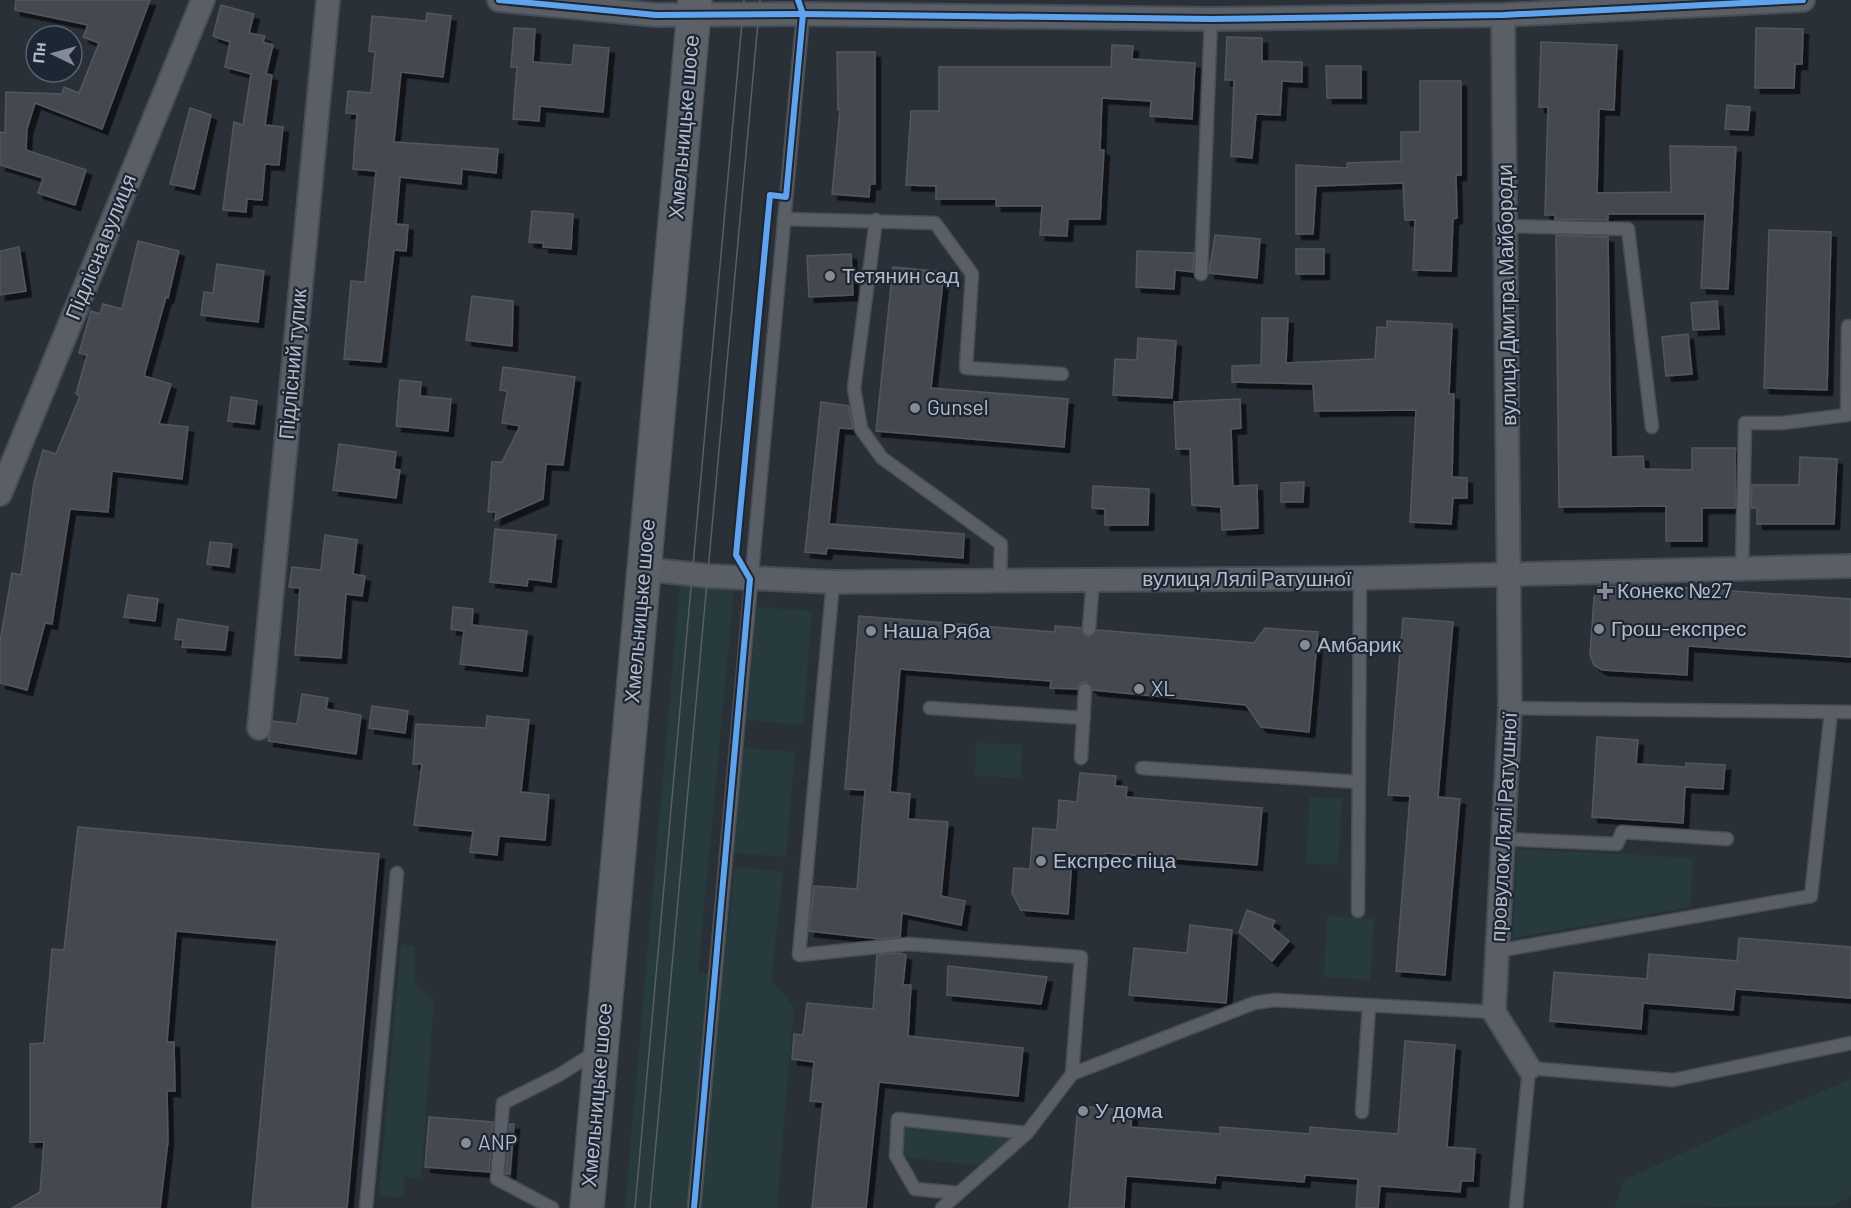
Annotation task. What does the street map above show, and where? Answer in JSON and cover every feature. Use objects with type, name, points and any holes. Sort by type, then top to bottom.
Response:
[{"type":"main road","name":"Хмельницьке шосе","points":[[586,1208],[695,7]]},
{"type":"street","name":"Підлісна вулиця","points":[[0,494],[6,461],[203,0]]},
{"type":"street","name":"Підлісний тупик","points":[[259,728],[328,0]]},
{"type":"street","name":"Хмельницьке шосе","points":[[500,0],[656,15],[695,7]]},
{"type":"street","points":[[695,7],[803,14],[1211,19],[1503,15],[1803,0]]},
{"type":"street","name":"вулиця Дмитра Майбороди","points":[[1503,15],[1511,575]]},
{"type":"street","name":"вулиця Лялі Ратушної","points":[[644,569],[750,579],[833,582],[1360,578],[1851,566]]},
{"type":"street","name":"провулок Лялі Ратушної","points":[[1494,1012],[1510,708],[1511,575]]},
{"type":"street","points":[[1494,1012],[1530,1068]]},
{"type":"lane","points":[[694,1208],[803,14]]},
{"type":"lane","points":[[1201,274],[1211,19]]},
{"type":"lane","points":[[784,219],[935,223],[972,274],[966,368],[1062,374]]},
{"type":"lane","points":[[876,220],[854,388],[861,429],[882,458],[1001,544],[1000,580]]},
{"type":"lane","points":[[1506,226],[1628,229],[1652,427]]},
{"type":"lane","points":[[1742,567],[1745,423],[1782,423],[1848,415],[1848,326]]},
{"type":"lane","points":[[1358,911],[1360,578]]},
{"type":"lane","points":[[1089,629],[1093,579]]},
{"type":"lane","points":[[833,582],[799,955],[908,944],[1081,957],[1072,1074]]},
{"type":"lane","points":[[1081,758],[1085,690]]},
{"type":"lane","points":[[930,708],[1084,718]]},
{"type":"lane","points":[[1510,708],[1851,712]]},
{"type":"lane","points":[[1497,951],[1811,896],[1831,712]]},
{"type":"lane","points":[[1142,768],[1359,782]]},
{"type":"lane","points":[[1504,838],[1617,844],[1622,832],[1727,839]]},
{"type":"lane","points":[[366,1208],[397,873]]},
{"type":"lane","points":[[942,1208],[1027,1133],[1072,1074],[1254,1003],[1275,1000],[1494,1012]]},
{"type":"lane","points":[[1362,1112],[1369,1006]]},
{"type":"lane","points":[[1516,1208],[1530,1068],[1674,1080],[1851,1043]]},
{"type":"lane","points":[[552,1208],[497,1179],[503,1103],[559,1075],[601,1048]]},
{"type":"lane","points":[[959,1192],[915,1189],[896,1156],[898,1119],[1027,1133]]},
{"type":"green space","points":[[680,583],[734,589],[698,972],[723,975],[735,867],[783,872],[771,981],[794,1006],[777,1208],[625,1208]]},
{"type":"green space","points":[[757,607],[812,611],[803,725],[747,720]]},
{"type":"green space","points":[[976,743],[1022,745],[1021,778],[975,776]]},
{"type":"green space","points":[[743,748],[795,752],[786,857],[734,853]]},
{"type":"green space","points":[[1310,797],[1342,798],[1338,865],[1306,863]]},
{"type":"green space","points":[[1517,849],[1693,858],[1690,907],[1513,938]]},
{"type":"green space","points":[[1327,916],[1374,919],[1370,980],[1324,977]]},
{"type":"green space","points":[[401,944],[414,946],[415,982],[434,1001],[421,1178],[405,1177],[403,1198],[379,1196]]},
{"type":"green space","points":[[1851,1079],[1851,1196],[1834,1206],[1615,1208],[1624,1180]]},
{"type":"green space","points":[[898,1119],[1027,1133],[989,1167],[896,1156]]},
{"type":"building","points":[[16,0],[150,0],[102,129],[35,103],[27,129],[26,150],[86,170],[75,205],[38,193],[43,178],[0,165],[0,132],[5,133],[6,92],[62,94],[64,87],[79,93],[99,43],[84,37],[88,25],[15,10]]},
{"type":"building","points":[[221,5],[254,14],[249,33],[265,36],[263,42],[273,45],[266,74],[272,75],[265,125],[283,127],[279,165],[265,164],[262,200],[247,199],[246,212],[223,210],[234,122],[243,125],[251,74],[225,67],[230,42],[213,36]]},
{"type":"building","points":[[427,13],[451,16],[443,77],[401,72],[394,142],[498,149],[496,173],[462,169],[461,184],[400,177],[396,224],[408,225],[406,251],[394,250],[381,362],[344,359],[351,281],[365,282],[376,171],[353,169],[357,114],[346,113],[348,91],[371,93],[375,52],[369,51],[372,16],[426,21]]},
{"type":"building","points":[[514,28],[535,29],[533,62],[572,65],[574,45],[609,48],[603,112],[540,106],[539,121],[513,119],[517,67],[511,67]]},
{"type":"building","points":[[1756,28],[1803,29],[1802,64],[1795,64],[1794,88],[1755,88]]},
{"type":"building","points":[[1227,37],[1262,38],[1262,61],[1302,62],[1302,82],[1282,81],[1280,115],[1256,114],[1252,158],[1231,156],[1234,80],[1225,80]]},
{"type":"building","points":[[1541,42],[1617,45],[1614,110],[1599,109],[1597,193],[1671,192],[1670,146],[1736,147],[1728,289],[1701,288],[1705,214],[1608,214],[1608,220],[1555,219],[1555,215],[1545,215],[1548,107],[1539,107]]},
{"type":"building","points":[[1112,45],[1133,46],[1132,59],[1195,63],[1192,119],[1150,116],[1151,101],[1102,98],[1100,150],[1104,150],[1100,219],[1068,219],[1067,236],[1040,235],[1042,206],[996,206],[996,199],[936,199],[936,186],[906,185],[911,111],[939,111],[939,67],[1111,67]]},
{"type":"building","points":[[837,52],[875,52],[875,184],[870,184],[869,197],[832,194],[840,110],[838,110]]},
{"type":"building","points":[[1326,66],[1361,66],[1361,98],[1327,98]]},
{"type":"building","points":[[1420,81],[1461,81],[1461,175],[1456,175],[1457,218],[1453,219],[1451,271],[1413,270],[1415,220],[1405,220],[1403,183],[1316,186],[1313,234],[1296,234],[1296,165],[1347,168],[1347,163],[1401,161],[1401,132],[1420,132]]},
{"type":"building","points":[[1727,105],[1750,107],[1748,130],[1725,129]]},
{"type":"building","points":[[190,108],[211,115],[194,189],[170,184]]},
{"type":"building","points":[[532,211],[573,214],[571,249],[543,247],[544,243],[529,242]]},
{"type":"building","points":[[1769,230],[1831,232],[1827,390],[1764,388]]},
{"type":"building","points":[[1215,235],[1260,239],[1257,278],[1209,273]]},
{"type":"building","points":[[1556,235],[1608,237],[1611,457],[1643,456],[1644,469],[1692,470],[1692,448],[1735,448],[1735,508],[1702,508],[1702,541],[1666,541],[1666,506],[1559,507]]},
{"type":"building","points":[[138,241],[179,251],[168,298],[166,297],[144,376],[171,384],[159,424],[188,427],[182,479],[112,471],[108,512],[70,509],[52,624],[45,623],[27,690],[0,683],[0,642],[12,573],[21,575],[34,483],[43,450],[56,454],[80,396],[76,394],[87,355],[79,353],[91,311],[100,314],[103,304],[122,309]]},
{"type":"building","points":[[19,247],[26,291],[0,295],[0,251]]},
{"type":"building","points":[[1296,249],[1324,249],[1324,274],[1296,274]]},
{"type":"building","points":[[1137,251],[1194,253],[1193,272],[1175,270],[1174,289],[1136,287]]},
{"type":"building","points":[[851,254],[853,295],[809,297],[807,256]]},
{"type":"building","points":[[217,264],[264,271],[258,322],[201,315],[204,292],[213,293]]},
{"type":"building","points":[[893,267],[944,272],[931,388],[1068,399],[1064,447],[876,431]]},
{"type":"building","points":[[472,296],[513,301],[512,346],[466,340]]},
{"type":"building","points":[[1717,301],[1719,329],[1693,330],[1691,303]]},
{"type":"building","points":[[1262,318],[1288,318],[1286,363],[1375,359],[1377,327],[1387,328],[1387,321],[1452,324],[1449,394],[1454,394],[1452,477],[1467,478],[1467,498],[1453,498],[1451,524],[1410,522],[1416,410],[1315,411],[1313,384],[1232,382],[1232,366],[1261,365]]},
{"type":"building","points":[[1688,334],[1692,374],[1666,376],[1662,337]]},
{"type":"building","points":[[1138,338],[1176,341],[1172,398],[1113,395],[1115,359],[1137,360]]},
{"type":"building","points":[[503,367],[575,377],[563,465],[546,464],[543,499],[495,520],[496,512],[488,512],[492,462],[502,462],[520,426],[502,423],[507,391],[500,390]]},
{"type":"building","points":[[400,380],[421,382],[420,396],[451,399],[448,431],[396,426]]},
{"type":"building","points":[[231,397],[257,401],[254,424],[228,421]]},
{"type":"building","points":[[1240,399],[1241,428],[1231,429],[1233,486],[1257,485],[1258,528],[1222,530],[1221,507],[1192,505],[1190,449],[1176,449],[1174,402]]},
{"type":"building","points":[[821,402],[849,406],[853,429],[839,428],[829,524],[964,534],[963,558],[827,548],[826,554],[805,552]]},
{"type":"building","points":[[339,444],[396,452],[394,469],[400,470],[396,498],[333,490]]},
{"type":"building","points":[[1800,457],[1837,459],[1834,524],[1757,524],[1757,508],[1751,508],[1752,485],[1799,485]]},
{"type":"building","points":[[1304,482],[1303,502],[1281,502],[1281,483]]},
{"type":"building","points":[[1093,486],[1149,489],[1148,525],[1105,525],[1105,509],[1092,508]]},
{"type":"building","points":[[495,529],[556,535],[551,582],[528,579],[527,586],[490,582]]},
{"type":"building","points":[[325,535],[357,540],[353,574],[365,576],[362,596],[346,594],[341,658],[295,655],[300,588],[289,587],[292,567],[321,570]]},
{"type":"building","points":[[210,542],[232,544],[229,567],[207,564]]},
{"type":"building","points":[[1646,585],[1851,599],[1851,657],[1688,646],[1687,675],[1602,670],[1594,665],[1590,655],[1594,598],[1598,587]]},
{"type":"building","points":[[128,595],[158,599],[155,621],[124,617]]},
{"type":"building","points":[[453,607],[473,609],[472,625],[527,631],[522,671],[460,664],[464,631],[451,629]]},
{"type":"building","points":[[859,616],[1055,632],[1055,626],[1081,628],[1084,635],[1089,637],[1097,630],[1254,643],[1265,628],[1318,632],[1309,732],[1261,727],[1246,705],[1093,690],[1086,682],[1081,683],[1077,689],[1050,688],[1051,681],[900,669],[890,792],[910,794],[908,819],[948,822],[941,896],[965,901],[961,925],[902,913],[900,937],[879,939],[809,931],[814,886],[857,889],[865,790],[845,789]]},
{"type":"building","points":[[1403,618],[1453,622],[1438,797],[1460,799],[1445,975],[1396,971],[1410,796],[1388,795]]},
{"type":"building","points":[[178,619],[228,627],[225,650],[182,647],[183,640],[175,639]]},
{"type":"building","points":[[302,694],[328,698],[326,709],[361,715],[356,754],[268,741],[273,721],[297,724]]},
{"type":"building","points":[[372,706],[408,711],[405,733],[369,728]]},
{"type":"building","points":[[487,716],[529,720],[521,792],[549,795],[545,840],[499,836],[497,855],[470,852],[473,831],[414,825],[422,764],[413,764],[416,724],[486,728]]},
{"type":"building","points":[[1597,737],[1638,740],[1636,764],[1686,767],[1686,763],[1725,765],[1723,789],[1685,787],[1683,823],[1592,817]]},
{"type":"building","points":[[1080,773],[1116,776],[1115,786],[1127,787],[1126,797],[1262,808],[1257,865],[1105,853],[1105,862],[1072,860],[1068,914],[1021,910],[1012,893],[1014,868],[1030,869],[1033,828],[1057,830],[1059,800],[1077,802]]},
{"type":"building","points":[[78,827],[379,854],[347,1208],[252,1208],[277,940],[176,931],[167,1042],[174,1042],[175,1091],[167,1091],[168,1141],[160,1208],[12,1208],[40,1192],[44,1142],[30,1142],[30,1044],[44,1043],[52,949],[64,950]]},
{"type":"building","points":[[1247,910],[1275,921],[1272,927],[1289,941],[1272,961],[1239,932]]},
{"type":"building","points":[[1190,925],[1232,930],[1226,1003],[1129,995],[1134,948],[1187,953]]},
{"type":"building","points":[[1739,938],[1851,947],[1851,998],[1735,989],[1733,1010],[1643,1003],[1641,1029],[1550,1021],[1554,972],[1647,979],[1649,954],[1737,961]]},
{"type":"building","points":[[899,953],[906,955],[903,985],[911,985],[908,1036],[1023,1048],[1018,1096],[879,1082],[866,1208],[812,1208],[823,1102],[810,1101],[814,1062],[792,1059],[794,1034],[803,1035],[807,1003],[873,1009],[877,955]]},
{"type":"building","points":[[948,966],[1047,977],[1041,1004],[947,995]]},
{"type":"building","points":[[1405,1041],[1455,1045],[1447,1147],[1475,1149],[1473,1181],[1461,1181],[1460,1192],[1380,1186],[1378,1208],[1356,1208],[1358,1179],[1305,1175],[1304,1182],[1216,1175],[1215,1183],[1126,1176],[1124,1208],[1069,1208],[1078,1106],[1132,1111],[1131,1127],[1220,1134],[1220,1127],[1310,1134],[1310,1127],[1398,1134]]},
{"type":"building","points":[[429,1117],[493,1122],[489,1172],[425,1167]]},
{"type":"building","points":[[510,1124],[514,1124],[510,1174],[506,1174]]},
{"type":"tram line","points":[[635,1208],[744,0]]},
{"type":"tram line","points":[[650,1208],[760,0]]},
{"type":"cycle path","points":[[499,0],[656,15],[803,14],[1211,19],[1503,15],[1803,0]]},
{"type":"cycle path","points":[[694,1208],[750,579],[736,555],[770,195],[786,197],[803,14],[798,0]]},
{"type":"place","name":"Тетянин сад","points":[[830,276]]},
{"type":"place","name":"Gunsel","points":[[915,408]]},
{"type":"place","name":"Конекс №27","points":[[1605,591]]},
{"type":"place","name":"Грош-експрес","points":[[1599,629]]},
{"type":"place","name":"Наша Ряба","points":[[871,631]]},
{"type":"place","name":"Амбарик","points":[[1305,645]]},
{"type":"place","name":"XL","points":[[1139,689]]},
{"type":"place","name":"Експрес піца","points":[[1041,861]]},
{"type":"place","name":"У дома","points":[[1083,1111]]},
{"type":"place","name":"ANP","points":[[466,1143]]}]
